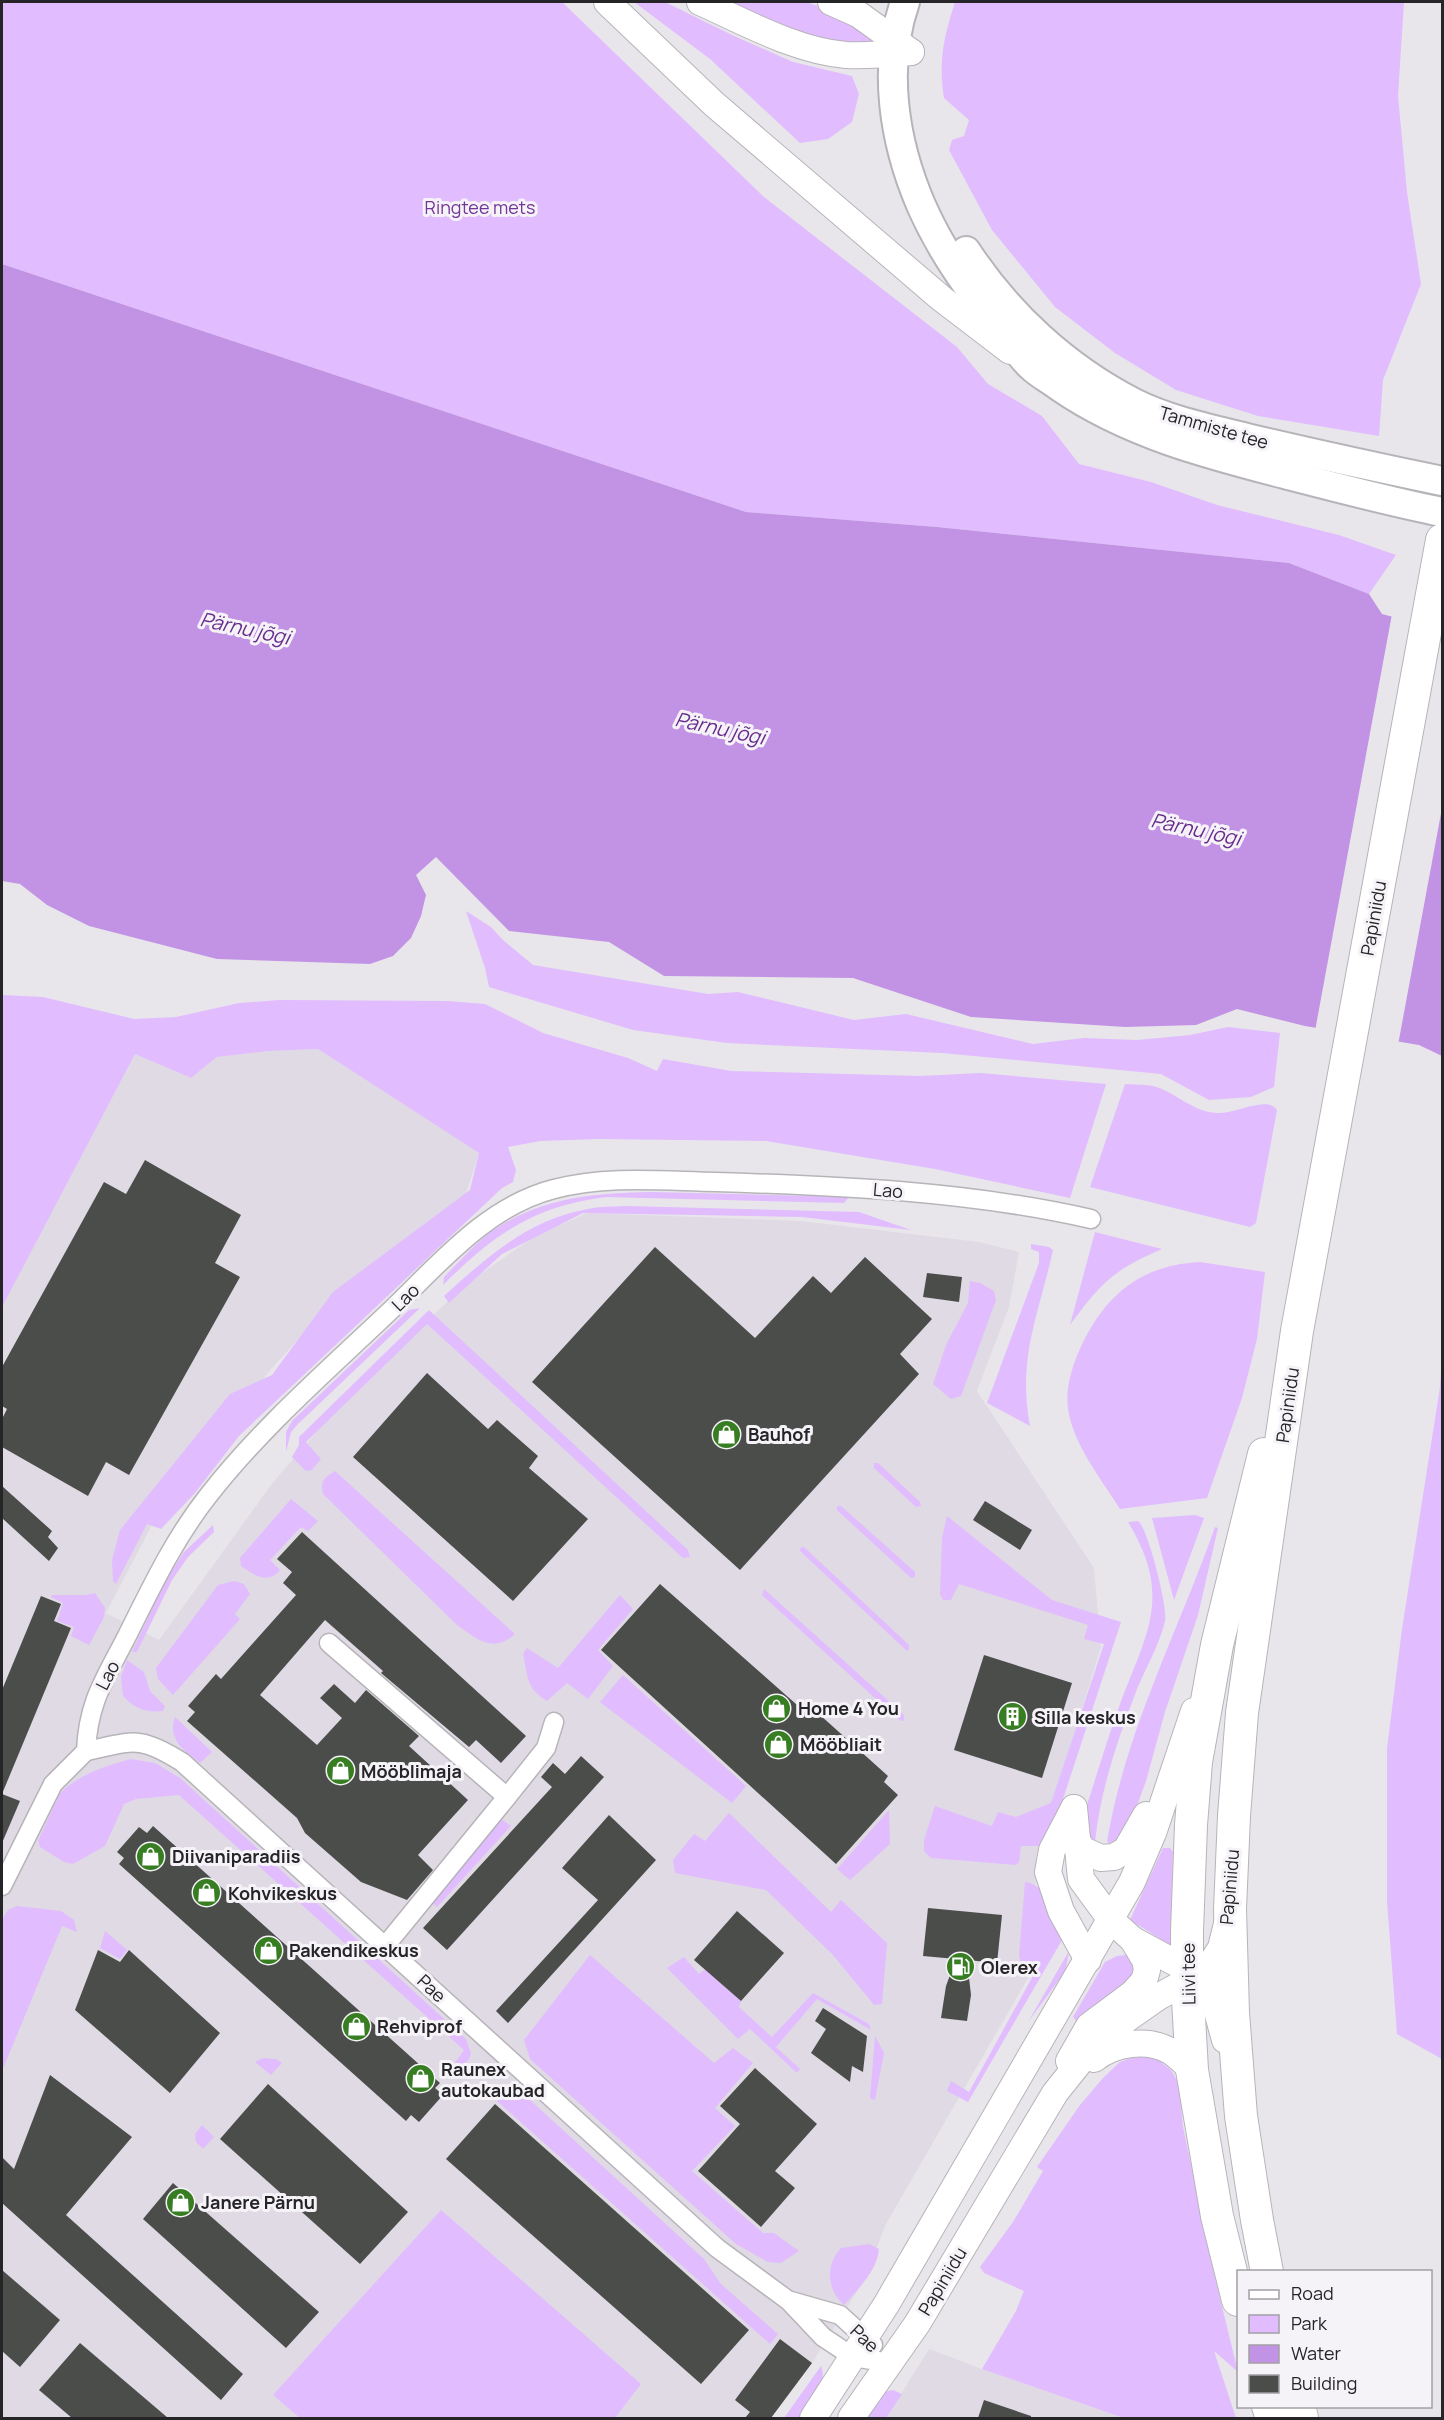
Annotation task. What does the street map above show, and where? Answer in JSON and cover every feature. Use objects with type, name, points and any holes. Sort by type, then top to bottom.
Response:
[{"type":"highway","name":"Papiniidu","points":[[1230,1909],[1242,1713],[1297,1331],[1443,540]]},
{"type":"highway","name":"Papiniidu","points":[[1217,1645],[1250,1504],[1297,1331]]},
{"type":"highway","name":"Liivi tee","points":[[1217,1645],[1197,1762],[1191,1825],[1192,2070],[1217,2216],[1237,2292]]},
{"type":"highway","points":[[1230,1909],[1233,2013],[1241,2116],[1267,2270]]},
{"type":"main road","points":[[607,2],[731,119],[942,300],[1031,366]]},
{"type":"main road","points":[[703,2],[792,42],[818,50],[845,55],[900,49]]},
{"type":"main road","points":[[831,2],[858,14],[900,49]]},
{"type":"main road","points":[[900,49],[905,2]]},
{"type":"main road","points":[[900,49],[923,2]]},
{"type":"main road","name":"Tammiste tee","points":[[900,49],[893,86],[897,123],[913,187],[941,246],[977,300],[1031,366],[1118,422],[1158,438],[1257,467],[1443,512]]},
{"type":"main road","name":"Tammiste tee","points":[[900,49],[911,93],[919,148],[926,171],[953,231],[978,269],[1014,312],[1054,350],[1090,379],[1136,404],[1185,423],[1304,452],[1443,481]]},
{"type":"main road","name":"Papiniidu","points":[[813,2418],[886,2305],[1132,1882],[1153,1833],[1217,1645]]},
{"type":"main road","points":[[1076,1839],[1083,1850],[1101,1858],[1114,1857],[1126,1850],[1176,1763]]},
{"type":"main road","points":[[1088,1960],[1060,1911],[1048,1872],[1052,1850],[1074,1808],[1081,1878],[1111,1920],[1133,1940],[1211,1989],[1219,2014],[1241,2116]]},
{"type":"main road","name":"Papiniidu","points":[[851,2418],[917,2324],[1055,2093],[1088,2053],[1128,2018],[1212,1962],[1221,1948],[1230,1909]]},
{"type":"main road","points":[[1055,2093],[1089,2026],[1132,1994],[1144,1981],[1147,1970],[1146,1960],[1133,1940]]},
{"type":"main road","points":[[1055,2093],[1103,2052],[1124,2045],[1142,2043],[1161,2046],[1173,2052],[1192,2070]]},
{"type":"street","name":"Lao","points":[[86,1751],[87,1726],[93,1703],[156,1577],[207,1496],[254,1442],[447,1256],[493,1216],[522,1200],[552,1189],[586,1182],[654,1181],[838,1186],[1026,1205],[1090,1219]]},
{"type":"street","points":[[329,1643],[507,1797]]},
{"type":"street","points":[[386,1945],[546,1748],[554,1722]]},
{"type":"street","name":"Pae","points":[[86,1751],[135,1740],[158,1747],[182,1762],[717,2248],[789,2301],[823,2337],[859,2347],[891,2363]]},
{"type":"street","points":[[2,1886],[53,1784],[86,1751]]},
{"type":"street","name":"Pae","points":[[789,2301],[840,2315],[859,2347]]},
{"type":"shaded area","points":[[318,1049],[479,1153],[464,1200],[338,1296],[271,1369],[154,1521],[106,1613],[159,1640],[274,1481],[348,1396],[466,1284],[535,1236],[587,1213],[801,1221],[979,1242],[1019,1252],[1009,1307],[977,1391],[1094,1568],[1101,1647],[1036,1856],[1035,1966],[886,2224],[863,2282],[812,2363],[771,2418],[2,2418],[2,1302],[135,1054],[191,1078],[217,1057],[268,1051]]},
{"type":"shaded area","points":[[929,2349],[982,2369],[1124,2418],[886,2418]]},
{"type":"green space","name":"Ringtee mets","points":[[2,2],[562,2],[764,197],[957,347],[988,384],[1042,416],[1079,464],[1151,482],[1217,505],[1339,535],[1396,555],[1369,594],[1289,563],[937,527],[746,512],[2,264]]},
{"type":"green space","points":[[634,2],[665,2],[793,62],[852,76],[859,94],[852,122],[828,139],[800,143],[710,59]]},
{"type":"green space","points":[[725,2],[806,2],[841,14],[872,39],[872,43],[861,45],[795,34]]},
{"type":"green space","points":[[955,2],[1404,2],[1398,96],[1407,192],[1421,284],[1383,380],[1379,436],[1258,416],[1176,390],[1115,353],[1055,307],[992,230],[949,150],[952,140],[964,136],[969,120],[944,98],[942,85],[943,49]]},
{"type":"green space","points":[[466,911],[491,927],[533,965],[708,994],[738,992],[854,1020],[906,1014],[1033,1044],[1084,1038],[1137,1040],[1190,1035],[1228,1027],[1280,1033],[1274,1087],[1251,1097],[1209,1100],[1161,1074],[942,1053],[727,1043],[633,1030],[489,987]]},
{"type":"green space","points":[[2,995],[43,997],[134,1019],[176,1017],[239,1003],[279,1000],[448,1001],[485,1004],[543,1033],[628,1058],[657,1071],[663,1059],[731,1071],[920,1076],[980,1073],[1106,1084],[1070,1198],[935,1169],[766,1141],[598,1139],[540,1141],[508,1147],[516,1170],[513,1182],[502,1188],[239,1436],[195,1493],[161,1529],[147,1524],[116,1584],[113,1581],[112,1560],[120,1530],[230,1394],[272,1375],[333,1292],[470,1190],[479,1153],[318,1049],[268,1051],[217,1057],[191,1078],[135,1054],[2,1307]]},
{"type":"green space","points":[[1125,1084],[1153,1086],[1208,1112],[1225,1113],[1266,1104],[1277,1110],[1256,1223],[1250,1227],[1090,1187]]},
{"type":"green space","points":[[652,1192],[849,1197],[844,1203],[606,1197],[580,1201],[536,1216],[516,1226],[479,1251],[443,1285],[444,1277],[468,1252],[495,1229],[513,1218],[551,1203],[570,1199]]},
{"type":"green space","points":[[597,1207],[859,1212],[911,1230],[802,1217],[583,1213],[502,1254],[449,1303],[444,1296],[493,1254],[547,1221]]},
{"type":"green space","points":[[1095,1232],[1162,1249],[1131,1264],[1109,1279],[1070,1325]]},
{"type":"green space","points":[[1031,1244],[1049,1247],[1053,1250],[1028,1357],[1026,1379],[1030,1426],[987,1403],[1039,1263],[1039,1252],[1031,1249]]},
{"type":"green space","points":[[1200,1262],[1265,1272],[1257,1339],[1242,1398],[1207,1498],[1120,1509],[1081,1448],[1075,1434],[1067,1394],[1074,1364],[1099,1315],[1126,1287],[1141,1277],[1159,1270],[1178,1264]]},
{"type":"green space","points":[[970,1281],[980,1283],[994,1291],[996,1300],[961,1396],[951,1399],[933,1384],[946,1345],[968,1303]]},
{"type":"green space","points":[[420,1308],[298,1424],[291,1432],[286,1452],[286,1432],[292,1421],[409,1310]]},
{"type":"green space","points":[[429,1310],[688,1550],[690,1557],[683,1558],[427,1324],[306,1442],[321,1459],[312,1470],[306,1471],[292,1457],[299,1445],[299,1437]]},
{"type":"green space","points":[[1442,1357],[1442,2059],[1397,2034],[1387,1901],[1387,1749],[1402,1629],[1440,1387]]},
{"type":"green space","points":[[874,1463],[878,1463],[920,1502],[921,1506],[916,1507],[874,1468]]},
{"type":"green space","points":[[335,1471],[515,1634],[507,1640],[492,1644],[478,1639],[457,1625],[323,1494],[324,1480]]},
{"type":"green space","points":[[291,1499],[318,1521],[308,1531],[301,1527],[270,1560],[280,1570],[275,1575],[266,1578],[256,1575],[241,1566],[240,1558]]},
{"type":"green space","points":[[837,1506],[841,1506],[915,1572],[915,1577],[911,1578],[837,1510]]},
{"type":"green space","points":[[1195,1515],[1204,1518],[1174,1600],[1152,1518]]},
{"type":"green space","points":[[947,1516],[1052,1600],[1121,1622],[1045,1854],[1041,1846],[1021,1846],[1019,1862],[1016,1865],[931,1858],[924,1851],[924,1840],[935,1806],[992,1826],[998,1812],[1016,1817],[1051,1803],[1104,1644],[1084,1639],[1088,1625],[959,1584],[951,1600],[943,1600],[940,1594],[942,1538]]},
{"type":"green space","points":[[1138,1521],[1147,1538],[1156,1569],[1165,1621],[1115,1751],[1101,1805],[1095,1842],[1087,1830],[1087,1805],[1116,1716],[1139,1656],[1151,1614],[1150,1572],[1142,1548],[1128,1522]]},
{"type":"green space","points":[[213,1525],[214,1532],[188,1557],[172,1580],[137,1652],[132,1652],[165,1581],[184,1552]]},
{"type":"green space","points":[[1215,1527],[1218,1528],[1198,1615],[1165,1712],[1146,1781],[1130,1825],[1113,1845],[1107,1842],[1126,1761]]},
{"type":"green space","points":[[801,1547],[804,1547],[909,1645],[909,1650],[906,1650],[800,1551]]},
{"type":"green space","points":[[234,1581],[244,1584],[250,1594],[235,1614],[240,1619],[173,1695],[158,1679],[156,1668],[218,1585]]},
{"type":"green space","points":[[764,1589],[904,1715],[904,1721],[899,1720],[762,1595]]},
{"type":"green space","points":[[95,1593],[105,1608],[104,1617],[89,1645],[71,1636],[74,1627],[57,1621],[63,1603],[51,1597],[52,1595]]},
{"type":"green space","points":[[620,1595],[633,1609],[598,1650],[613,1666],[588,1699],[567,1683],[547,1701],[540,1696],[531,1686],[527,1676],[523,1654],[527,1648],[558,1668]]},
{"type":"green space","points":[[127,1660],[144,1672],[150,1691],[165,1706],[163,1711],[141,1709],[123,1696],[121,1677]]},
{"type":"green space","points":[[623,1675],[746,1786],[732,1803],[600,1702]]},
{"type":"green space","points":[[175,1717],[212,1752],[200,1763],[183,1749],[175,1738],[173,1725]]},
{"type":"green space","points":[[131,1759],[155,1763],[180,1778],[466,2039],[471,2054],[468,2061],[463,2064],[455,2063],[464,2050],[179,1795],[136,1799],[124,1804],[105,1846],[73,1864],[64,1862],[40,1847],[38,1841],[60,1793],[84,1776]]},
{"type":"green space","points":[[889,1810],[890,1844],[850,1880],[837,1869]]},
{"type":"green space","points":[[729,1813],[831,1912],[841,1900],[887,1943],[882,2004],[874,2005],[833,1955],[766,1890],[675,1873],[673,1860],[694,1834],[705,1841]]},
{"type":"green space","points":[[501,1819],[511,1826],[437,1907],[430,1901]]},
{"type":"green space","points":[[1163,1848],[1170,1848],[1173,1852],[1170,1945],[1130,1920]]},
{"type":"green space","points":[[1025,1882],[1033,1884],[1045,1895],[1065,1935],[968,2102],[947,2091],[951,2081],[969,2092],[1034,1974],[1021,1963],[1019,1956]]},
{"type":"green space","points":[[17,1906],[61,1911],[74,1920],[77,1932],[62,1926],[2,2071],[2,1920],[8,1910]]},
{"type":"green space","points":[[105,1931],[127,1950],[120,1959],[100,1948]]},
{"type":"green space","points":[[1069,1951],[1066,1969],[1028,2022]]},
{"type":"green space","points":[[590,1955],[714,2063],[733,2048],[753,2063],[715,2108],[735,2126],[692,2171],[763,2233],[774,2233],[799,2251],[781,2263],[768,2262],[736,2244],[530,2059],[524,2040]]},
{"type":"green space","points":[[1126,1955],[1132,1958],[1133,1979],[1077,2022],[1073,2017],[1105,1962],[1117,1956]]},
{"type":"green space","points":[[684,1957],[699,1974],[705,1969],[741,2001],[739,2007],[772,2037],[813,1993],[869,2024],[871,2030],[817,1999],[776,2047],[800,2069],[797,2073],[750,2029],[738,2039],[667,1968]]},
{"type":"green space","points":[[875,2036],[884,2053],[875,2100],[870,2098]]},
{"type":"green space","points":[[1139,2055],[1158,2060],[1171,2070],[1179,2084],[1183,2127],[1237,2371],[1214,2351],[1236,2418],[1124,2418],[982,2369],[1016,2311],[1024,2291],[984,2273],[980,2267],[1013,2222],[1043,2171],[1037,2167],[1080,2105],[1120,2062]]},
{"type":"green space","points":[[263,2058],[276,2059],[282,2063],[271,2075],[255,2062]]},
{"type":"green space","points":[[508,2091],[529,2099],[704,2259],[721,2284],[778,2334],[770,2344],[497,2101]]},
{"type":"green space","points":[[202,2125],[214,2137],[203,2149],[196,2142],[195,2134]]},
{"type":"green space","points":[[441,2210],[641,2384],[615,2418],[300,2418],[273,2395]]},
{"type":"green space","points":[[869,2244],[879,2249],[875,2265],[844,2305],[831,2285],[832,2262],[841,2248]]},
{"type":"green space","points":[[821,2366],[822,2380],[812,2400],[799,2418],[784,2418]]},
{"type":"green space","points":[[893,2390],[902,2394],[886,2418],[867,2418],[884,2392]]},
{"type":"water","name":"Pärnu jõgi","points":[[2,264],[746,512],[937,527],[1289,563],[1369,594],[1382,614],[1442,630],[1442,1056],[1419,1045],[1305,1026],[1237,1009],[1196,1025],[1125,1027],[971,1017],[853,978],[664,976],[609,942],[509,931],[436,857],[416,875],[426,895],[421,916],[411,938],[393,956],[370,964],[217,959],[89,926],[47,905],[20,884],[2,881]]},
{"type":"pier","points":[[1392,614],[1442,627],[1442,808],[1398,1045],[1315,1031]]},
{"type":"building","points":[[145,1160],[241,1215],[215,1263],[240,1277],[129,1475],[106,1462],[88,1496],[2,1447],[2,1419],[7,1409],[2,1406],[2,1367],[104,1182],[126,1194]]},
{"type":"building","name":"Bauhof","points":[[655,1247],[755,1338],[813,1276],[831,1293],[865,1257],[932,1319],[900,1354],[919,1374],[740,1570],[532,1382]]},
{"type":"building","points":[[927,1273],[962,1277],[959,1302],[923,1297]]},
{"type":"building","points":[[427,1373],[488,1429],[497,1420],[538,1456],[529,1468],[588,1519],[513,1601],[353,1457]]},
{"type":"building","points":[[2,1486],[52,1531],[48,1537],[58,1548],[49,1561],[2,1518]]},
{"type":"building","points":[[985,1501],[1032,1530],[1020,1550],[973,1520]]},
{"type":"building","name":"Mööblimaja","points":[[302,1532],[526,1736],[501,1763],[476,1740],[469,1747],[381,1673],[383,1671],[325,1620],[260,1695],[317,1745],[342,1718],[320,1698],[334,1684],[355,1703],[366,1690],[419,1736],[409,1746],[468,1800],[418,1855],[433,1870],[407,1900],[361,1882],[305,1833],[297,1818],[187,1721],[195,1712],[188,1706],[216,1674],[221,1679],[296,1595],[283,1583],[292,1572],[277,1559]]},
{"type":"building","name":"Mööbliait","points":[[660,1584],[805,1712],[810,1706],[888,1776],[884,1782],[898,1795],[836,1864],[601,1650]]},
{"type":"building","points":[[41,1596],[61,1604],[54,1621],[71,1628],[2,1794],[2,1690]]},
{"type":"building","name":"Silla keskus","points":[[984,1655],[1072,1683],[1042,1778],[954,1750]]},
{"type":"building","points":[[581,1756],[604,1777],[447,1950],[423,1928],[552,1787],[541,1777],[553,1763],[565,1774]]},
{"type":"building","points":[[2,1794],[20,1801],[2,1843]]},
{"type":"building","points":[[609,1815],[656,1860],[508,2023],[496,2011],[598,1900],[562,1868]]},
{"type":"building","points":[[153,1826],[440,2083],[435,2088],[443,2095],[419,2122],[411,2115],[406,2121],[119,1864],[124,1858],[117,1852],[139,1827],[147,1833]]},
{"type":"building","name":"Olerex","points":[[928,1908],[1002,1915],[997,1963],[967,1960],[971,1995],[967,2021],[941,2018],[946,1986],[956,1959],[923,1956]]},
{"type":"building","points":[[737,1911],[784,1953],[741,2001],[694,1960]]},
{"type":"building","points":[[98,1950],[120,1962],[129,1950],[220,2033],[170,2093],[75,2010]]},
{"type":"building","points":[[823,2008],[867,2036],[863,2072],[852,2066],[850,2082],[811,2053],[826,2029],[815,2021]]},
{"type":"building","points":[[755,2068],[817,2124],[775,2171],[795,2188],[761,2227],[698,2171],[740,2124],[720,2106]]},
{"type":"building","points":[[50,2075],[132,2137],[66,2215],[243,2374],[221,2400],[2,2203],[2,2157],[14,2169]]},
{"type":"building","points":[[268,2084],[408,2212],[360,2264],[220,2139]]},
{"type":"building","points":[[495,2104],[749,2330],[701,2384],[446,2159]]},
{"type":"building","points":[[173,2183],[319,2312],[286,2348],[143,2219]]},
{"type":"building","points":[[2,2270],[60,2320],[20,2367],[2,2351]]},
{"type":"building","points":[[780,2339],[812,2363],[771,2418],[745,2418],[750,2412],[735,2400]]},
{"type":"building","points":[[80,2343],[168,2418],[72,2418],[39,2390]]},
{"type":"building","points":[[984,2400],[1031,2416],[1031,2418],[978,2418]]},
{"type":"place","name":"Bauhof","points":[[727,1434]]},
{"type":"place","name":"Home 4 You","points":[[777,1708]]},
{"type":"place","name":"Silla keskus","points":[[1013,1717]]},
{"type":"place","name":"Mööbliait","points":[[779,1744]]},
{"type":"place","name":"Mööblimaja","points":[[340,1771]]},
{"type":"place","name":"Diivaniparadiis","points":[[151,1856]]},
{"type":"place","name":"Kohvikeskus","points":[[207,1893]]},
{"type":"place","name":"Pakendikeskus","points":[[268,1950]]},
{"type":"place","name":"Olerex","points":[[960,1967]]},
{"type":"place","name":"Rehviprof","points":[[356,2026]]},
{"type":"place","name":"Raunex autokaubad","points":[[420,2079]]},
{"type":"place","name":"Janere Pärnu","points":[[180,2202]]}]
